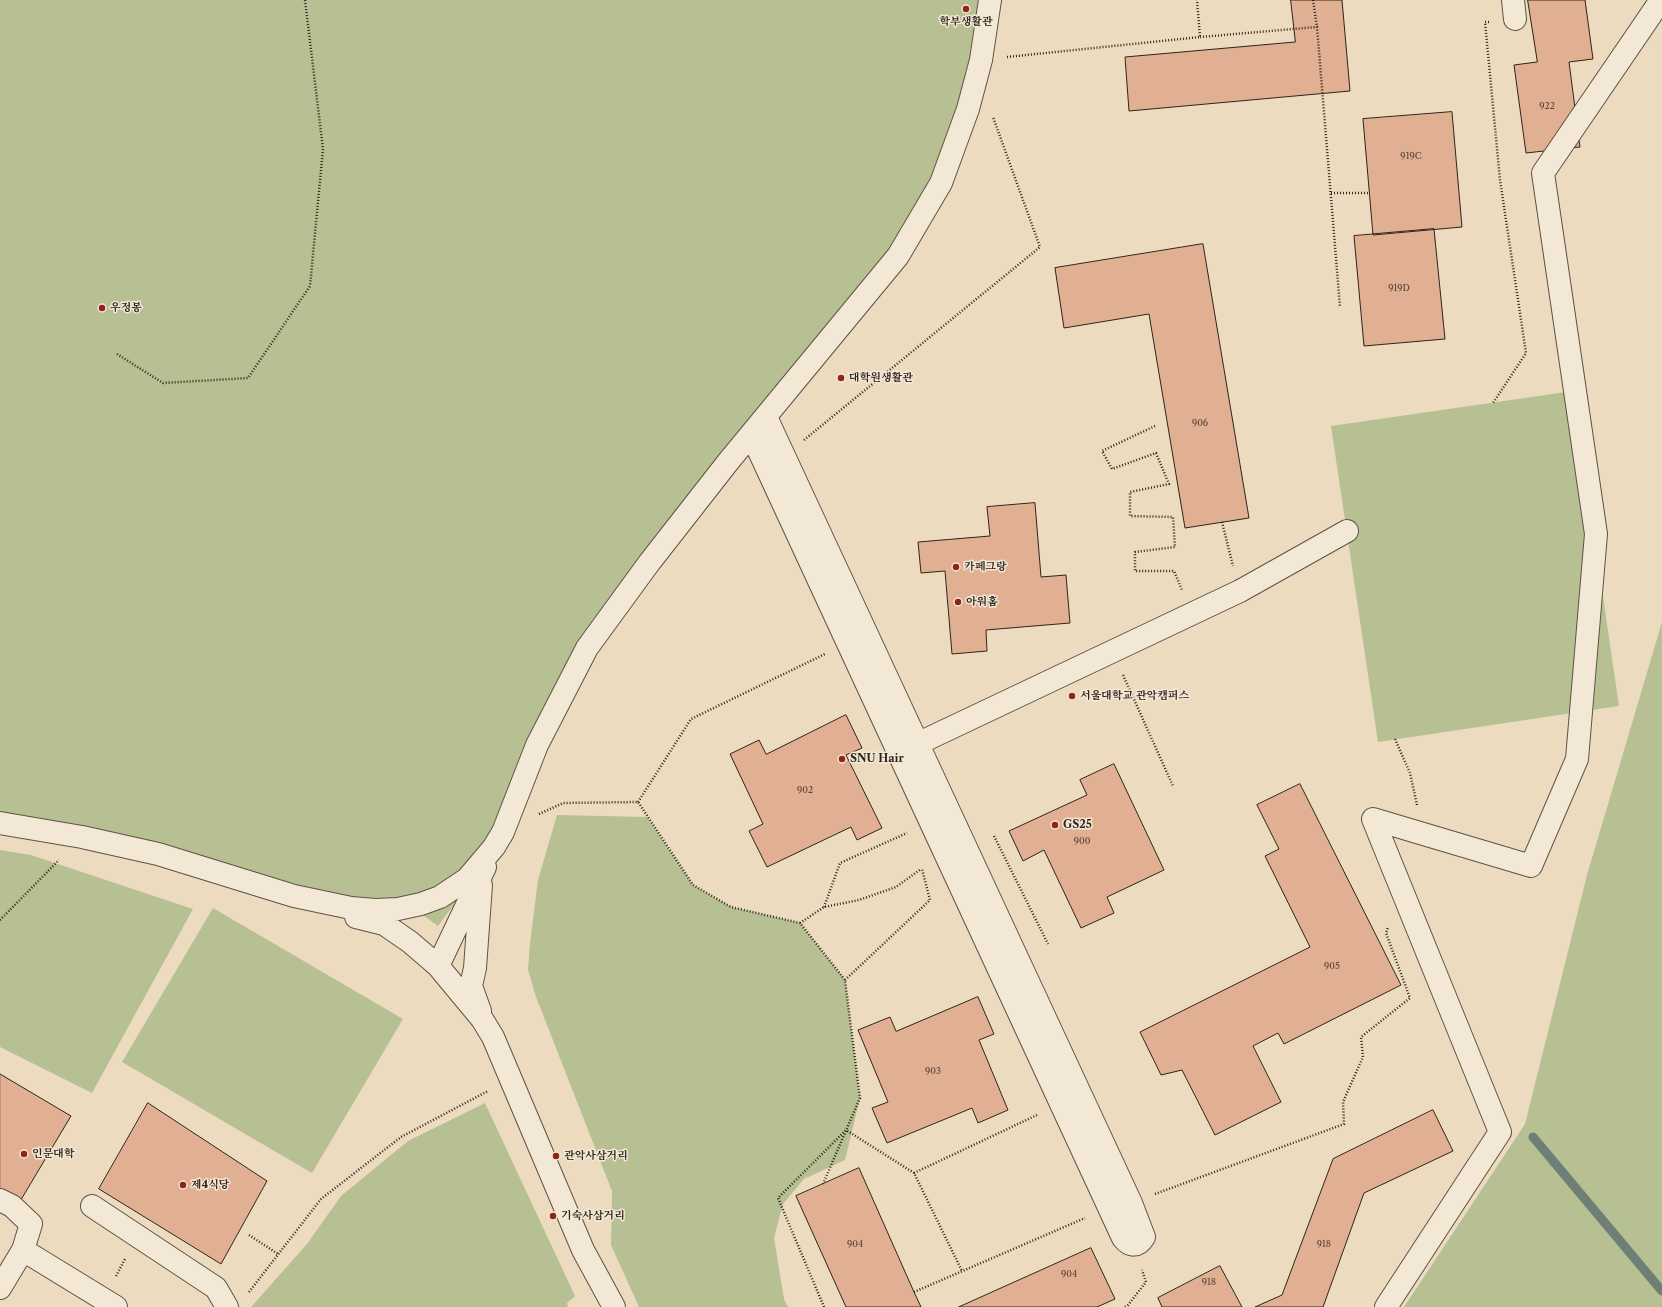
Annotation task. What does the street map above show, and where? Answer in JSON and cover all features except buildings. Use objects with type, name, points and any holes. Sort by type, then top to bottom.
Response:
[{"type":"street","points":[[751,434],[898,256],[942,184],[968,109],[981,60],[990,0]]},
{"type":"street","points":[[1386,1307],[1500,1132],[1373,819],[1531,866],[1577,759],[1596,534],[1544,173],[1661,0]]},
{"type":"street","points":[[482,1019],[471,986],[475,968],[481,883],[537,745],[587,648],[649,563],[728,462],[898,256]]},
{"type":"street","points":[[751,434],[1123,1238],[1127,1243],[1134,1245],[1141,1242],[1144,1236],[1131,1203],[766,417]]},
{"type":"street","points":[[917,744],[1240,591],[1347,531]]},
{"type":"street","points":[[0,823],[82,837],[158,854],[294,896],[345,914],[384,924],[410,942],[438,966],[482,1019],[493,1037],[583,1250],[614,1307]]},
{"type":"street","points":[[294,896],[351,908],[375,910],[421,904],[440,898],[467,879],[499,839]]},
{"type":"street","points":[[438,966],[499,839]]},
{"type":"street","points":[[1010,994],[1029,984]]},
{"type":"street","points":[[0,1200],[12,1206],[31,1224],[23,1250],[0,1288]]},
{"type":"street","points":[[92,1206],[216,1288],[227,1307]]},
{"type":"street","points":[[23,1250],[109,1303]]},
{"type":"path","points":[[117,354],[164,383],[248,378],[310,286],[323,150],[306,0]]},
{"type":"path","points":[[1197,0],[1200,37]]},
{"type":"path","points":[[1313,0],[1317,27],[1340,307]]},
{"type":"path","points":[[1493,403],[1526,353],[1500,180],[1486,22],[1514,9]]},
{"type":"path","points":[[981,60],[1200,37],[1317,27]]},
{"type":"path","points":[[784,456],[1040,248],[993,116]]},
{"type":"path","points":[[1331,193],[1370,193]]},
{"type":"path","points":[[1154,426],[1102,451],[1112,469],[1156,453],[1169,484],[1130,492],[1130,516],[1173,517],[1175,547],[1135,552],[1135,571],[1174,571],[1191,614]]},
{"type":"path","points":[[1222,522],[1240,591]]},
{"type":"path","points":[[638,802],[691,720],[847,643]]},
{"type":"path","points":[[1112,652],[1173,786]]},
{"type":"path","points":[[1395,739],[1410,773],[1417,801],[1414,832]]},
{"type":"path","points":[[499,839],[562,803],[638,802]]},
{"type":"path","points":[[638,802],[693,885],[731,907],[800,923],[845,980],[860,1098],[823,1184]]},
{"type":"path","points":[[824,907],[840,863],[912,831]]},
{"type":"path","points":[[994,836],[1048,944]]},
{"type":"path","points":[[0,920],[82,837]]},
{"type":"path","points":[[800,923],[824,907],[860,900],[896,887],[921,869],[948,861]]},
{"type":"path","points":[[845,980],[930,900],[921,869]]},
{"type":"path","points":[[1131,1203],[1344,1124],[1343,1102],[1362,1057],[1361,1037],[1410,998],[1386,933],[1402,891]]},
{"type":"path","points":[[248,1294],[321,1199],[400,1137],[435,1117],[512,1079]]},
{"type":"path","points":[[914,1174],[1060,1104]]},
{"type":"path","points":[[846,1130],[914,1174],[962,1272]]},
{"type":"path","points":[[824,1307],[778,1198],[846,1130]]},
{"type":"path","points":[[914,1292],[1109,1208]]},
{"type":"path","points":[[249,1235],[278,1254]]},
{"type":"path","points":[[109,1303],[138,1236]]},
{"type":"path","points":[[1124,1307],[1128,1305],[1146,1282],[1134,1245]]},
{"type":"green space","points":[[0,0],[990,0],[941,183],[587,648],[467,879],[398,909],[0,823]]},
{"type":"green space","points":[[1573,391],[1619,706],[1378,742],[1331,426]]},
{"type":"green space","points":[[1662,622],[1662,1307],[1404,1307],[1525,1124],[1587,875]]},
{"type":"green space","points":[[557,815],[647,817],[693,885],[731,907],[800,923],[845,980],[860,1098],[845,1160],[804,1179],[783,1204],[774,1238],[784,1299],[788,1307],[639,1307],[611,1245],[612,1191],[536,997],[528,970],[538,880]]},
{"type":"green space","points":[[0,850],[31,855],[193,909],[92,1093],[0,1047]]},
{"type":"green space","points":[[464,891],[438,926],[420,913]]},
{"type":"green space","points":[[213,908],[403,1019],[312,1173],[122,1062]]},
{"type":"green space","points":[[485,1103],[575,1296],[567,1303],[568,1307],[251,1307],[307,1244],[341,1196],[408,1141]]},
{"type":"waterway","points":[[1533,1137],[1662,1291]]},
{"type":"place","name":"학부생활관","points":[[966,9]]},
{"type":"place","name":"우정봉","points":[[102,308]]},
{"type":"place","name":"대학원생활관","points":[[841,378]]},
{"type":"place","name":"카페그랑","points":[[956,567]]},
{"type":"place","name":"아워홈","points":[[958,602]]},
{"type":"place","name":"서울대학교 관악캠퍼스","points":[[1072,696]]},
{"type":"place","name":"SNU Hair","points":[[842,759]]},
{"type":"place","name":"GS25","points":[[1055,825]]},
{"type":"place","name":"인문대학","points":[[24,1154]]},
{"type":"place","name":"관악사삼거리","points":[[556,1156]]},
{"type":"place","name":"제4식당","points":[[183,1185]]},
{"type":"place","name":"기숙사삼거리","points":[[553,1216]]}]
